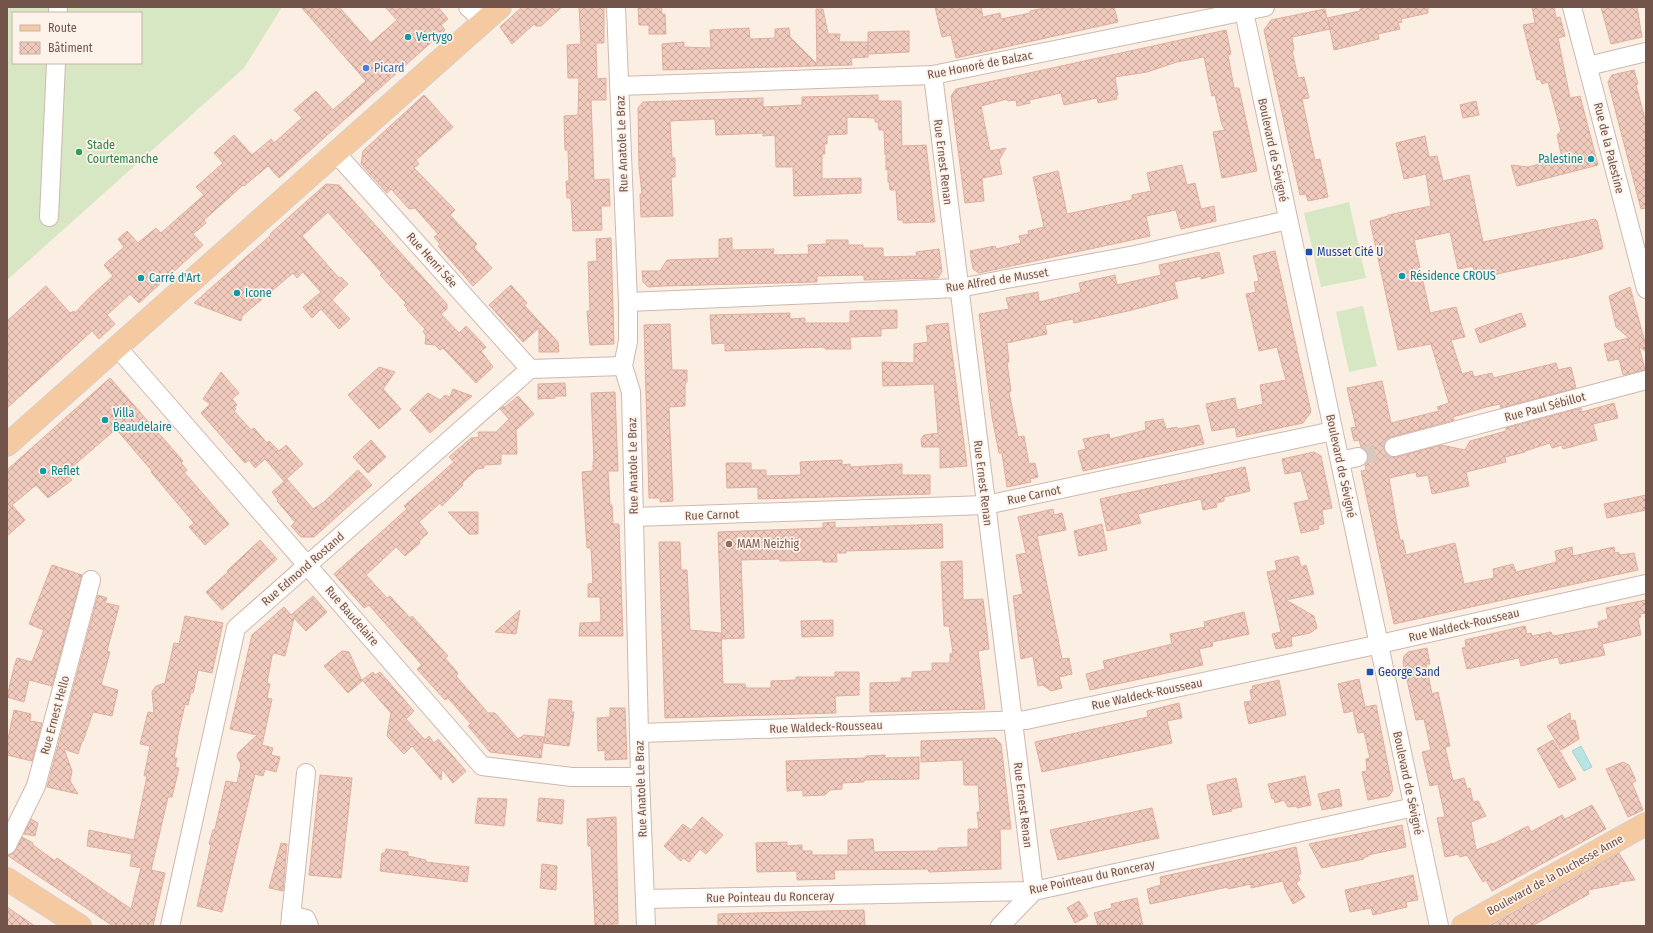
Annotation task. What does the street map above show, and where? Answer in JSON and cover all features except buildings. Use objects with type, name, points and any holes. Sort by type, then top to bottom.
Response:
[{"type":"main road","points":[[7,446],[332,156],[476,14],[500,7]]},
{"type":"main road","name":"Boulevard de la Duchesse Anne","points":[[1463,926],[1646,824]]},
{"type":"main road","points":[[7,879],[80,926]]},
{"type":"street","name":"Rue Anatole Le Braz","points":[[616,7],[628,302],[628,341],[623,366],[631,392],[640,777],[646,926]]},
{"type":"street","name":"Rue Honoré de Balzac","points":[[619,86],[933,75],[1243,9],[1265,7]]},
{"type":"street","name":"Rue de la Palestine","points":[[1572,7],[1588,66],[1639,236],[1646,289]]},
{"type":"street","name":"Boulevard de Sévigné","points":[[1243,9],[1439,926]]},
{"type":"street","points":[[1588,66],[1646,52]]},
{"type":"street","points":[[49,217],[56,64]]},
{"type":"street","name":"Rue Ernest Renan","points":[[933,75],[1034,891]]},
{"type":"street","name":"Rue Henri Sée","points":[[332,156],[344,161],[530,369]]},
{"type":"street","name":"Rue Alfred de Musset","points":[[628,302],[959,288],[1134,256],[1288,220]]},
{"type":"street","name":"Rue Baudelaire","points":[[117,347],[482,766],[572,777],[640,777]]},
{"type":"street","points":[[530,369],[623,366]]},
{"type":"street","name":"Rue Edmond Rostand","points":[[170,926],[236,628],[530,369]]},
{"type":"street","name":"Rue Paul Sébillot","points":[[1394,447],[1646,380]]},
{"type":"street","name":"Rue Carnot","points":[[634,517],[986,505],[1334,432]]},
{"type":"street","points":[[1340,461],[1358,457]]},
{"type":"street","name":"Rue Ernest Hello","points":[[7,845],[36,786],[92,580]]},
{"type":"street","name":"Rue Waldeck-Rousseau","points":[[640,733],[1026,720],[1379,644],[1646,584]]},
{"type":"street","points":[[306,773],[290,921],[306,919],[309,926]]},
{"type":"street","name":"Rue Pointeau du Ronceray","points":[[645,899],[1034,891],[1414,807]]},
{"type":"street","points":[[1000,926],[1034,891]]},
{"type":"green space","name":"Stade Courtemanche","points":[[7,7],[282,7],[244,68],[7,280]]},
{"type":"green space","points":[[1349,202],[1366,278],[1321,287],[1304,213]]},
{"type":"green space","points":[[1363,306],[1377,366],[1349,372],[1336,312]]},
{"type":"water","points":[[1581,746],[1592,767],[1584,771],[1572,751]]},
{"type":"tunnel","points":[[1358,457],[1394,447]]},
{"type":"place","name":"Vertygo","points":[[408,37]]},
{"type":"place","name":"Picard","points":[[366,68]]},
{"type":"place","name":"Stade Courtemanche","points":[[79,152]]},
{"type":"place","name":"Palestine","points":[[1591,159]]},
{"type":"place","name":"Musset Cité U","points":[[1309,252]]},
{"type":"place","name":"Résidence CROUS","points":[[1402,276]]},
{"type":"place","name":"Carré d'Art","points":[[141,278]]},
{"type":"place","name":"Icone","points":[[237,293]]},
{"type":"place","name":"Villa Beaudelaire","points":[[105,420]]},
{"type":"place","name":"Reflet","points":[[43,471]]},
{"type":"place","name":"MAM Neizhig","points":[[729,544]]},
{"type":"place","name":"George Sand","points":[[1370,672]]}]
